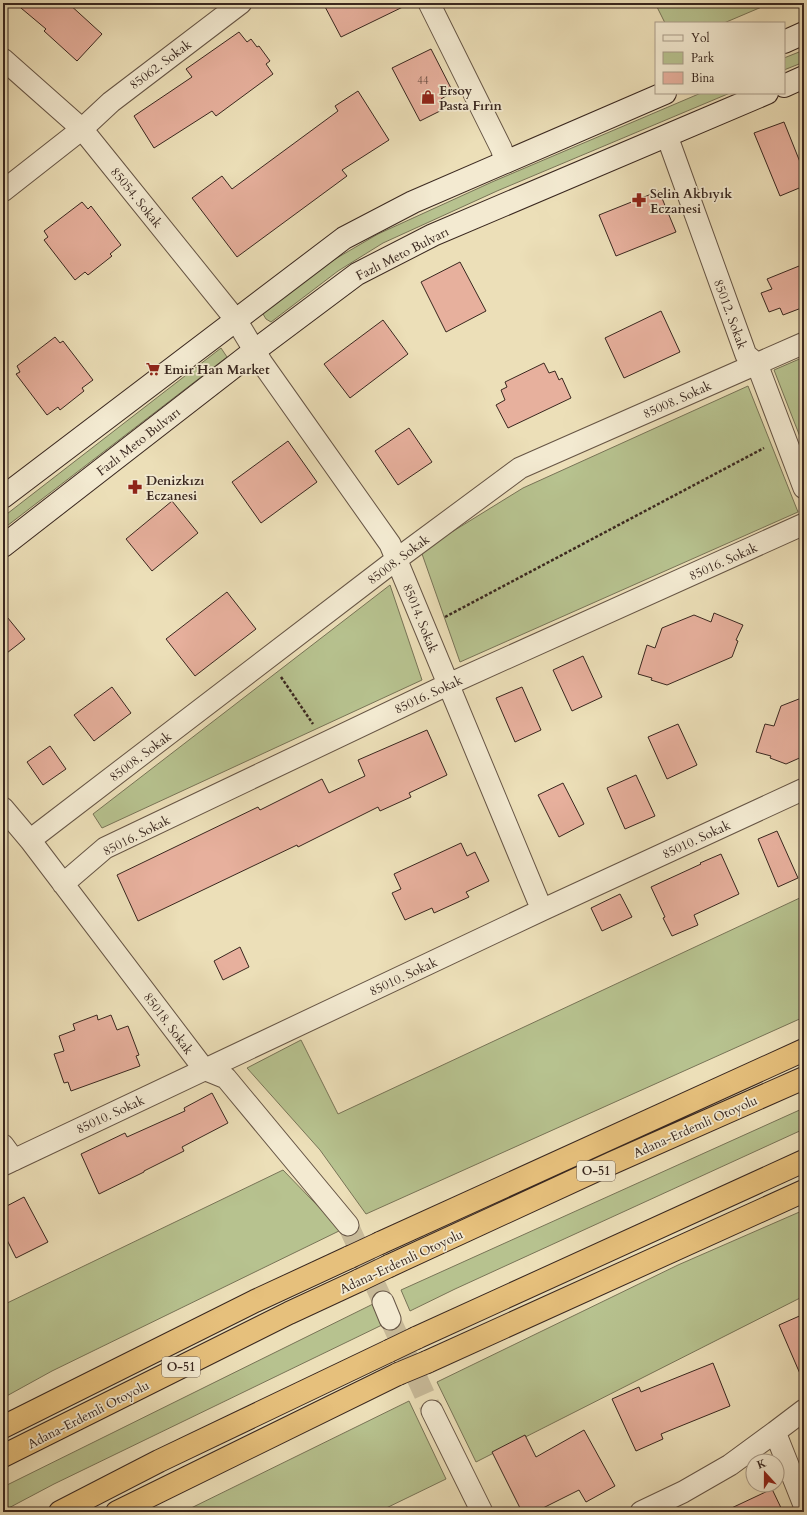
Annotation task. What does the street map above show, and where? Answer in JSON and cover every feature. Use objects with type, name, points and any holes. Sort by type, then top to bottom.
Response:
[{"type":"highway","points":[[3,1427],[255,1301],[804,1050]]},
{"type":"highway","name":"Adana-Erdemli Otoyolu","points":[[3,1456],[289,1313],[612,1163],[804,1078]]},
{"type":"highway","points":[[60,1512],[159,1461],[416,1338],[804,1161]]},
{"type":"highway","points":[[117,1512],[398,1374],[804,1191]]},
{"type":"main road","points":[[785,42],[804,33]]},
{"type":"main road","points":[[785,86],[804,77]]},
{"type":"main road","points":[[3,497],[344,238],[413,202],[663,94]]},
{"type":"main road","name":"Fazlı Meto Bulvarı","points":[[3,546],[254,351],[357,274],[433,235],[765,94]]},
{"type":"street","name":"85062. Sokak","points":[[3,191],[82,129],[111,102],[241,3]]},
{"type":"street","points":[[429,3],[501,148],[506,162]]},
{"type":"street","name":"85054. Sokak","points":[[3,59],[82,129],[236,320],[254,351]]},
{"type":"street","name":"85012. Sokak","points":[[667,136],[746,355],[757,364],[804,488]]},
{"type":"street","name":"85008. Sokak","points":[[30,840],[397,559],[520,468],[804,343]]},
{"type":"street","name":"85014. Sokak","points":[[254,351],[390,544],[542,910]]},
{"type":"street","name":"85016. Sokak","points":[[63,884],[105,848],[449,684],[804,524]]},
{"type":"street","name":"85010. Sokak","points":[[7,1157],[204,1069],[804,789]]},
{"type":"street","name":"85018. Sokak","points":[[3,808],[30,840],[204,1069]]},
{"type":"street","points":[[204,1069],[226,1078],[348,1225]]},
{"type":"street","points":[[642,1512],[683,1492],[730,1465],[804,1410]]},
{"type":"street","points":[[432,1411],[482,1512]]},
{"type":"street","points":[[775,1432],[804,1505]]},
{"type":"path","points":[[445,617],[764,448]]},
{"type":"path","points":[[277,672],[316,729]]},
{"type":"green space","points":[[655,3],[771,3],[726,22],[664,22]]},
{"type":"green space","points":[[804,50],[804,62],[785,70],[785,58]]},
{"type":"green space","points":[[699,94],[728,94],[497,191],[383,243],[338,271],[271,322],[266,319],[263,314],[267,309],[330,262],[378,234],[492,182]]},
{"type":"green space","points":[[221,348],[227,357],[3,529],[3,517]]},
{"type":"green space","points":[[804,357],[804,447],[774,370]]},
{"type":"green space","points":[[748,386],[798,512],[460,662],[421,551],[523,488]]},
{"type":"green space","points":[[390,585],[422,680],[102,828],[93,814]]},
{"type":"green space","points":[[804,896],[804,1017],[366,1214],[320,1150],[247,1068],[301,1040],[338,1114]]},
{"type":"green space","points":[[804,1108],[804,1129],[410,1311],[401,1290]]},
{"type":"green space","points":[[283,1170],[341,1230],[52,1371],[3,1398],[3,1305]]},
{"type":"green space","points":[[804,1210],[804,1296],[476,1462],[437,1382],[678,1265]]},
{"type":"green space","points":[[373,1304],[382,1325],[54,1484],[3,1511],[3,1487]]},
{"type":"green space","points":[[409,1401],[446,1479],[378,1512],[183,1512]]},
{"type":"building","points":[[15,3],[68,3],[102,34],[77,61],[44,31],[46,29]]},
{"type":"building","points":[[323,3],[411,3],[341,37]]},
{"type":"building","points":[[239,32],[247,42],[251,39],[257,47],[259,46],[270,61],[266,64],[273,74],[216,116],[212,111],[154,148],[134,116],[192,77],[186,69]]},
{"type":"building","points":[[431,49],[453,92],[441,99],[446,108],[420,121],[392,68]]},
{"type":"building","points":[[358,91],[389,140],[342,170],[347,176],[237,257],[192,198],[222,176],[232,189],[338,111],[335,106]]},
{"type":"building","points":[[784,122],[804,172],[804,186],[780,196],[754,133]]},
{"type":"building","points":[[659,191],[676,232],[616,256],[599,215]]},
{"type":"building","points":[[82,202],[88,209],[91,206],[121,245],[110,254],[112,256],[88,275],[85,272],[75,280],[44,240],[48,237],[44,231]]},
{"type":"building","points":[[460,262],[486,311],[446,332],[421,282]]},
{"type":"building","points":[[804,264],[804,307],[783,315],[780,308],[769,312],[761,293],[772,289],[767,279]]},
{"type":"building","points":[[661,311],[680,352],[624,378],[605,338]]},
{"type":"building","points":[[383,320],[408,354],[350,398],[324,364]]},
{"type":"building","points":[[55,337],[60,343],[63,341],[93,380],[82,388],[84,391],[60,410],[58,407],[47,415],[16,374],[20,372],[17,366]]},
{"type":"building","points":[[544,363],[549,373],[555,371],[559,380],[562,378],[571,398],[508,428],[496,405],[505,400],[501,390],[507,387],[505,382]]},
{"type":"building","points":[[409,428],[432,462],[398,485],[375,451]]},
{"type":"building","points":[[288,441],[317,482],[261,523],[232,482]]},
{"type":"building","points":[[172,501],[198,533],[152,571],[126,539]]},
{"type":"building","points":[[227,592],[256,629],[195,676],[166,639]]},
{"type":"building","points":[[3,612],[25,639],[3,656]]},
{"type":"building","points":[[714,613],[743,625],[736,640],[738,641],[732,657],[667,685],[651,680],[652,678],[638,674],[647,645],[655,648],[662,628],[694,615],[711,622]]},
{"type":"building","points":[[583,656],[602,697],[572,711],[553,670]]},
{"type":"building","points":[[112,687],[131,713],[94,741],[74,715]]},
{"type":"building","points":[[522,687],[541,730],[515,742],[496,698]]},
{"type":"building","points":[[804,697],[804,756],[786,764],[770,758],[771,756],[756,752],[765,724],[774,726],[781,706]]},
{"type":"building","points":[[678,724],[697,765],[667,779],[648,737]]},
{"type":"building","points":[[427,730],[447,775],[409,793],[411,797],[380,811],[378,807],[298,847],[297,845],[138,921],[117,875],[258,807],[260,810],[322,779],[329,793],[365,776],[358,760]]},
{"type":"building","points":[[50,746],[66,769],[43,785],[27,762]]},
{"type":"building","points":[[636,775],[655,816],[625,829],[607,788]]},
{"type":"building","points":[[563,783],[584,824],[559,837],[538,795]]},
{"type":"building","points":[[777,831],[798,878],[778,887],[758,839]]},
{"type":"building","points":[[461,843],[467,856],[475,852],[489,881],[466,892],[469,897],[434,913],[432,908],[405,920],[392,893],[401,889],[394,874]]},
{"type":"building","points":[[721,854],[739,894],[694,915],[698,925],[672,936],[651,887]]},
{"type":"building","points":[[620,894],[632,917],[602,931],[591,908]]},
{"type":"building","points":[[240,947],[249,967],[223,980],[214,961]]},
{"type":"building","points":[[97,1015],[98,1020],[111,1015],[117,1030],[128,1026],[139,1055],[136,1056],[140,1066],[71,1091],[68,1082],[64,1083],[54,1054],[64,1051],[59,1036],[75,1030],[73,1024]]},
{"type":"building","points":[[212,1093],[228,1123],[182,1147],[184,1151],[99,1194],[81,1154],[125,1133],[127,1137],[185,1111],[184,1108]]},
{"type":"building","points":[[24,1197],[48,1242],[16,1258],[3,1232],[3,1208]]},
{"type":"building","points":[[804,1314],[804,1383],[779,1325]]},
{"type":"building","points":[[713,1363],[730,1406],[661,1434],[663,1439],[636,1451],[612,1399],[639,1387],[641,1392]]},
{"type":"building","points":[[584,1430],[615,1486],[586,1502],[579,1490],[535,1512],[522,1512],[492,1452],[525,1435],[536,1457]]},
{"type":"building","points":[[763,1493],[774,1493],[783,1512],[723,1512]]},
{"type":"tunnel","points":[[348,1225],[383,1302]]},
{"type":"tunnel","points":[[390,1319],[432,1411]]},
{"type":"place","name":"Ersoy Pasta Fırın","points":[[428,97]]},
{"type":"place","name":"Selin Akbıyık Eczanesi","points":[[639,200]]},
{"type":"place","name":"Emir Han Market","points":[[153,369]]},
{"type":"place","name":"Denizkızı Eczanesi","points":[[135,487]]}]
